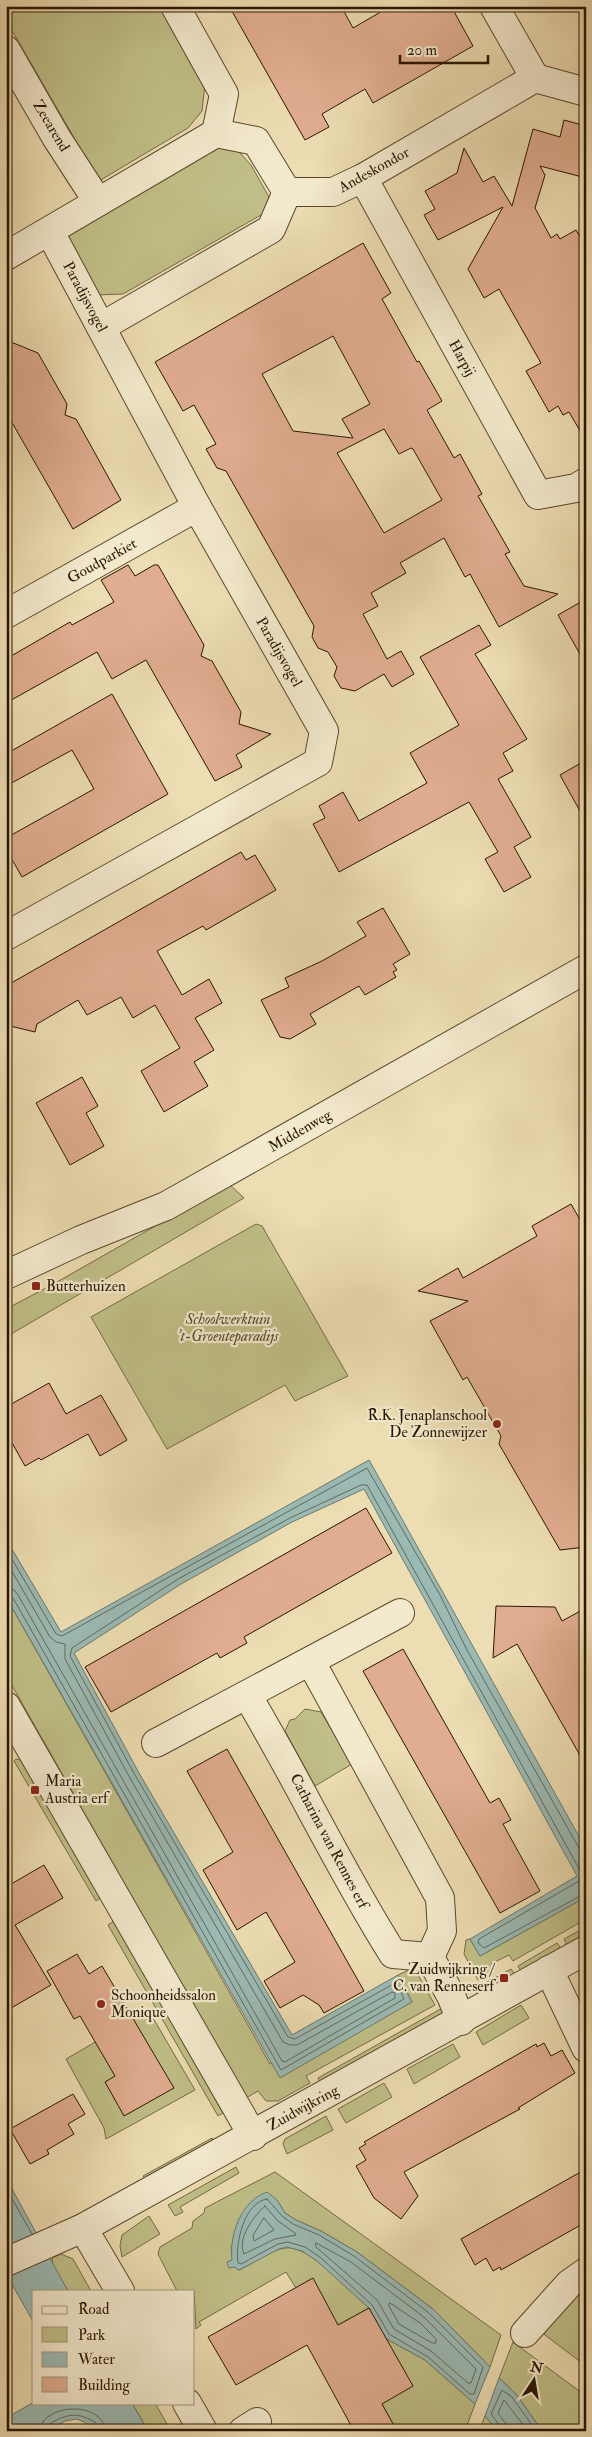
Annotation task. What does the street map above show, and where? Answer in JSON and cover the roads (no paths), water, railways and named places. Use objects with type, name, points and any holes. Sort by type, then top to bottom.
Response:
[{"type":"street","points":[[175,6],[224,94],[216,132]]},
{"type":"street","points":[[494,6],[535,78],[586,92]]},
{"type":"street","name":"Zeearend","points":[[6,50],[56,137],[98,202]]},
{"type":"street","name":"Andeskondor","points":[[287,192],[333,192],[363,178],[535,78]]},
{"type":"street","points":[[6,256],[50,232],[216,132],[256,141],[287,192],[270,229],[101,327]]},
{"type":"street","name":"Harpij","points":[[363,178],[538,495],[576,488],[586,482]]},
{"type":"street","name":"Paradijsvogel","points":[[6,936],[318,762],[324,731],[197,507],[50,232]]},
{"type":"street","name":"Goudparkiet","points":[[6,614],[197,507]]},
{"type":"street","name":"Middenweg","points":[[6,1275],[81,1240],[166,1206],[586,969]]},
{"type":"street","points":[[156,1743],[400,1613]]},
{"type":"street","points":[[311,1662],[440,1898],[442,1931],[430,1957],[452,1998],[460,2021]]},
{"type":"street","name":"Catharina van Rennes erf","points":[[247,1694],[280,1750],[367,1913],[393,1954],[430,1957]]},
{"type":"street","points":[[6,1706],[253,2136]]},
{"type":"street","name":"Zuidwijkring","points":[[6,2262],[83,2228],[253,2136],[586,1950]]},
{"type":"street","points":[[549,1970],[586,2048]]},
{"type":"street","points":[[83,2228],[119,2290]]},
{"type":"street","points":[[525,2333],[569,2284],[586,2272]]},
{"type":"street","points":[[188,2404],[203,2431]]},
{"type":"water","points":[[369,1460],[586,1849],[586,1897],[480,1956],[470,1939],[577,1876],[364,1489],[292,1522],[181,1584],[74,1653],[139,1773],[292,2035],[398,1975],[412,2002],[280,2078],[6,1597],[6,1539],[61,1632]]},
{"type":"water","points":[[6,2178],[67,2290],[32,2290],[32,2320],[6,2274]]},
{"type":"water","points":[[267,2192],[277,2200],[285,2213],[357,2252],[433,2309],[490,2367],[475,2404],[425,2360],[385,2338],[369,2308],[317,2261],[302,2251],[287,2247],[279,2249],[239,2270],[234,2267],[229,2268],[227,2262],[232,2260],[233,2240],[239,2220],[250,2203],[258,2196]]},
{"type":"water","points":[[499,2378],[516,2394],[542,2431],[498,2431],[485,2416]]},
{"type":"water","points":[[32,2403],[133,2404],[148,2431],[96,2431],[77,2419],[65,2421],[47,2431],[6,2431],[6,2418]]},
{"type":"place","name":"Butterhuizen","points":[[36,1286]]},
{"type":"place","name":"R.K. Jenaplanschool De Zonnewijzer","points":[[497,1424]]},
{"type":"place","name":"Maria Austria erf","points":[[35,1790]]},
{"type":"place","name":"Zuidwijkring / C. van Renneserf","points":[[504,1978]]},
{"type":"place","name":"Schoonheidssalon Monique","points":[[101,2004]]},
{"type":"park label","name":"Schoolwerktuin 't-Groenteparadijs","points":[[228,1328]]}]
